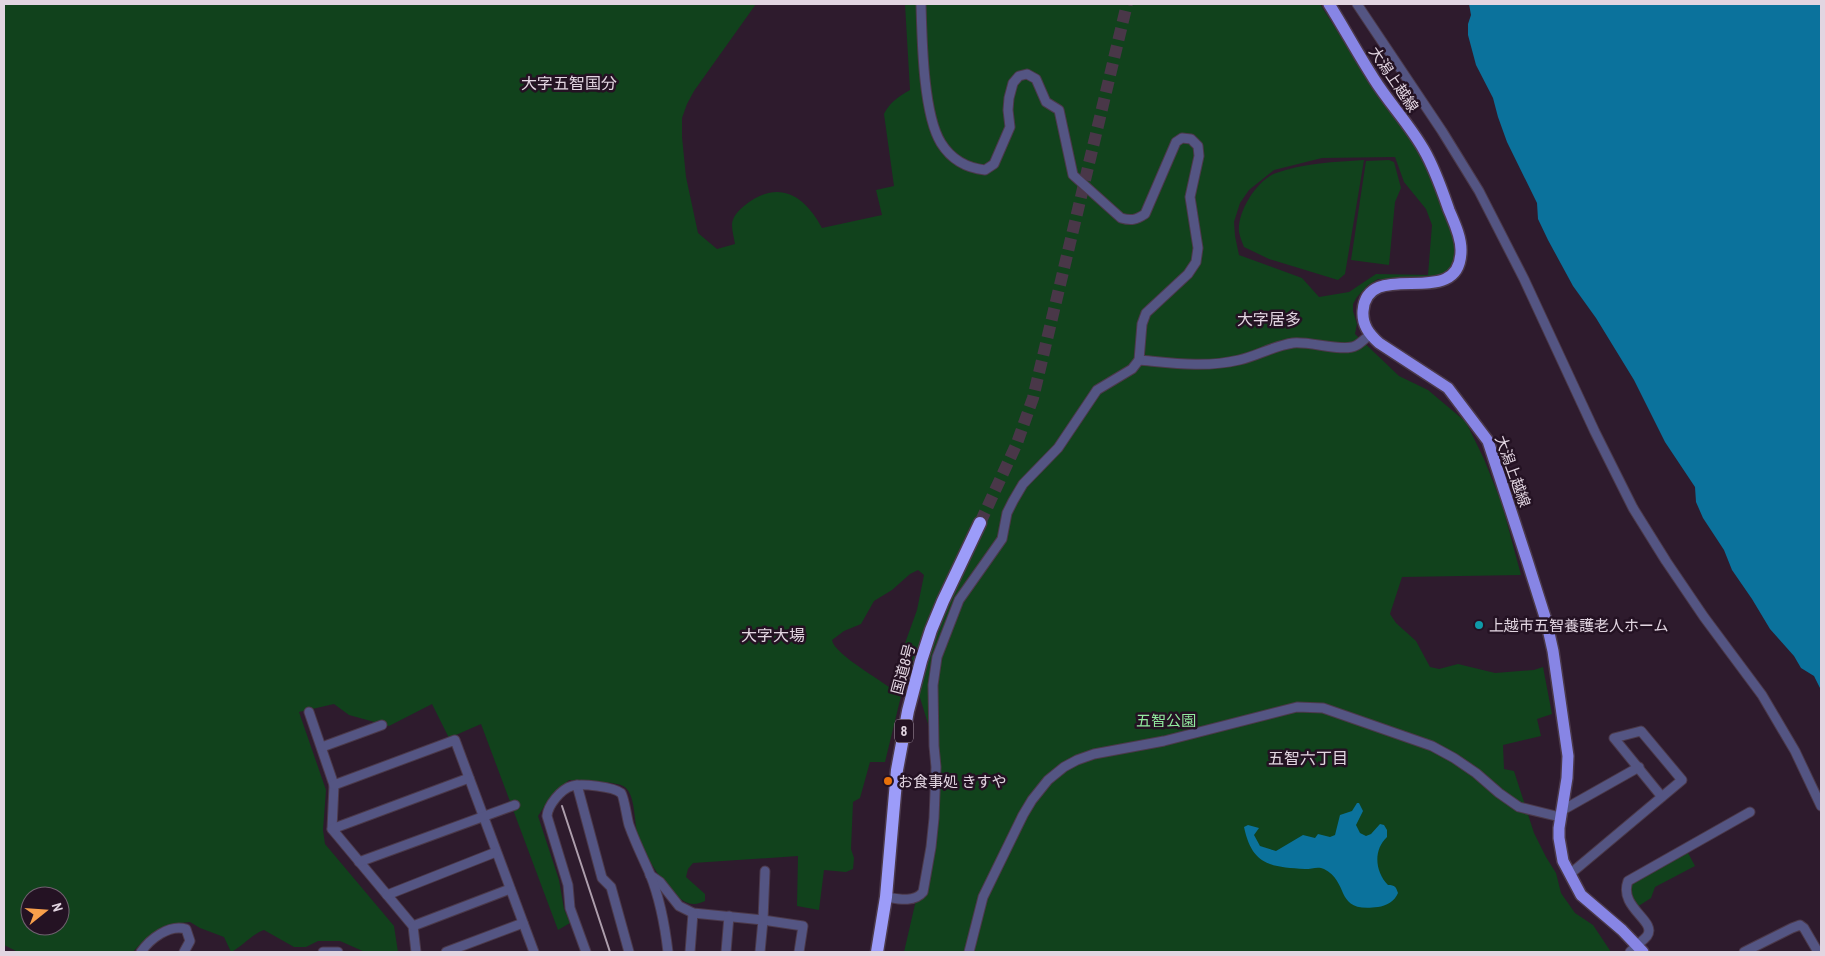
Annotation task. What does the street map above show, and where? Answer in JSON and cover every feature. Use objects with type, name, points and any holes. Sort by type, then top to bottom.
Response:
[{"type":"highway","name":"国道8号","points":[[877,952],[886,897],[897,770],[919,669],[943,601],[980,523]]},
{"type":"main road","name":"大潟上越線","points":[[1329,4],[1373,78],[1424,150],[1458,232],[1461,248],[1454,273],[1443,280],[1428,283],[1388,284],[1368,294],[1364,305],[1363,320],[1370,335],[1379,343],[1448,388],[1456,396],[1488,441],[1538,594],[1553,652],[1568,756],[1567,778],[1560,814],[1560,849],[1581,895],[1636,950]]},
{"type":"street","points":[[886,897],[909,899],[919,896],[923,892],[934,818],[936,767],[933,685],[937,657],[959,600],[1002,539],[1007,513],[1023,484],[1058,448],[1097,390],[1106,383],[1128,372],[1139,360],[1142,324],[1146,313],[1188,274],[1196,262],[1198,248],[1190,197],[1199,156],[1198,146],[1191,139],[1182,138],[1176,142],[1144,214],[1136,219],[1128,220],[1122,218],[1073,175],[1059,110],[1046,102],[1036,79],[1027,74],[1019,76],[1013,83],[1008,110],[1010,127],[994,164],[985,170],[958,162],[942,145],[935,131],[930,112],[921,4]]},
{"type":"street","points":[[1357,4],[1442,131],[1489,210],[1633,508],[1693,601],[1762,695],[1795,751],[1821,806]]},
{"type":"street","points":[[1139,360],[1194,365],[1222,363],[1240,360],[1264,350],[1295,342],[1347,348],[1354,347],[1370,335]]},
{"type":"street","points":[[968,952],[988,884],[1032,800],[1055,774],[1077,760],[1094,754],[1164,741],[1297,707],[1323,708],[1432,746],[1468,768],[1519,807],[1560,814],[1639,767]]},
{"type":"street","points":[[309,712],[334,785],[332,829],[412,926],[415,951]]},
{"type":"street","points":[[322,747],[382,725]]},
{"type":"street","points":[[1570,874],[1662,797],[1682,780],[1640,731],[1614,738],[1662,797]]},
{"type":"street","points":[[334,785],[454,740],[534,952]]},
{"type":"street","points":[[332,829],[469,778]]},
{"type":"street","points":[[577,785],[602,878],[610,887],[629,952]]},
{"type":"street","points":[[586,952],[570,908],[568,885],[547,816],[547,810],[558,797],[571,786],[577,785],[606,787],[621,793],[624,797],[625,812],[634,841],[650,875],[662,914],[668,952]]},
{"type":"street","points":[[359,862],[516,805]]},
{"type":"street","points":[[1636,950],[1649,931],[1644,920],[1627,898],[1625,892],[1628,881],[1750,812]]},
{"type":"street","points":[[387,895],[496,852]]},
{"type":"street","points":[[760,952],[765,871]]},
{"type":"street","points":[[650,875],[660,882],[679,906],[693,914],[729,916],[803,926],[799,952]]},
{"type":"street","points":[[412,926],[510,889]]},
{"type":"street","points":[[690,952],[693,914]]},
{"type":"street","points":[[726,952],[729,916]]},
{"type":"street","points":[[446,952],[523,923]]},
{"type":"street","points":[[1744,952],[1800,925],[1804,928],[1818,952]]},
{"type":"street","points":[[141,952],[161,933],[179,927],[186,928],[190,940],[184,952]]},
{"type":"street","points":[[323,952],[338,952]]},
{"type":"green space","name":"五智公園","points":[[4,4],[756,4],[694,91],[682,118],[686,177],[698,233],[717,249],[735,244],[732,225],[734,217],[744,206],[768,193],[789,194],[798,199],[807,206],[822,228],[882,215],[876,190],[894,186],[884,114],[895,100],[910,90],[905,4],[1320,4],[1377,93],[1417,147],[1438,194],[1455,241],[1456,253],[1453,265],[1446,273],[1431,279],[1378,279],[1367,286],[1353,304],[1357,324],[1355,334],[1399,376],[1428,390],[1466,422],[1484,459],[1502,504],[1521,575],[1402,577],[1390,614],[1396,623],[1416,641],[1430,667],[1439,669],[1458,664],[1495,673],[1534,670],[1543,667],[1552,714],[1537,719],[1541,736],[1503,745],[1504,769],[1514,771],[1534,833],[1556,873],[1561,893],[1575,913],[1593,925],[1611,952],[904,952],[919,887],[932,811],[933,775],[929,727],[904,646],[917,610],[924,575],[918,570],[874,601],[861,624],[844,631],[832,640],[835,646],[851,661],[901,696],[885,762],[870,762],[860,798],[853,802],[851,849],[854,858],[853,869],[846,872],[824,870],[819,910],[797,906],[798,856],[693,863],[688,869],[686,877],[705,894],[705,901],[695,904],[686,902],[678,897],[661,878],[642,847],[637,833],[633,802],[627,790],[618,784],[569,780],[551,796],[538,816],[559,880],[564,909],[570,923],[558,930],[481,724],[449,738],[432,704],[389,726],[349,715],[334,704],[299,712],[326,790],[323,830],[325,844],[394,926],[398,952],[365,952],[340,941],[318,941],[306,947],[294,947],[264,930],[255,934],[231,952],[224,937],[190,922],[165,927],[145,940],[133,952],[18,952],[4,945]],"holes":[[[1395,157],[1404,182],[1426,209],[1432,225],[1428,275],[1376,274],[1349,292],[1319,297],[1302,278],[1239,255],[1234,222],[1240,203],[1249,190],[1274,170],[1322,158]]]},
{"type":"green space","points":[[1364,160],[1345,274],[1338,280],[1269,259],[1244,247],[1239,232],[1241,215],[1255,189],[1262,182],[1276,173],[1309,165]]},
{"type":"green space","points":[[1389,160],[1394,162],[1401,188],[1395,202],[1389,265],[1351,260],[1366,161]]},
{"type":"green space","points":[[1687,851],[1695,866],[1655,887],[1651,898],[1637,907],[1632,901],[1630,886],[1634,879]]},
{"type":"water","points":[[1469,4],[1821,4],[1821,690],[1814,676],[1801,668],[1794,656],[1770,629],[1732,570],[1724,550],[1703,518],[1696,502],[1695,487],[1665,442],[1634,380],[1596,318],[1573,286],[1548,240],[1538,219],[1537,203],[1507,142],[1493,98],[1476,65],[1468,35],[1468,24],[1471,15]]},
{"type":"water","points":[[1357,803],[1359,803],[1363,811],[1356,825],[1360,833],[1366,836],[1371,834],[1380,824],[1384,825],[1387,830],[1387,837],[1379,848],[1378,868],[1388,885],[1395,887],[1398,893],[1387,904],[1364,908],[1354,906],[1344,896],[1338,882],[1324,869],[1282,867],[1264,862],[1252,849],[1247,840],[1244,827],[1248,825],[1259,828],[1254,835],[1260,846],[1276,851],[1303,835],[1315,838],[1318,834],[1330,837],[1335,835],[1340,815],[1352,811]]},
{"type":"tunnel","points":[[980,523],[1017,443],[1033,398],[1127,4]]},
{"type":"railway","points":[[562,806],[610,952]]},
{"type":"place","name":"上越市五智養護老人ホーム","points":[[1479,625]]},
{"type":"place","name":"お食事処 きすや","points":[[888,781]]},
{"type":"district","name":"大字五智国分","points":[[569,83]]},
{"type":"district","name":"大字居多","points":[[1269,319]]},
{"type":"district","name":"大字大場","points":[[773,635]]},
{"type":"district","name":"五智六丁目","points":[[1308,758]]}]
